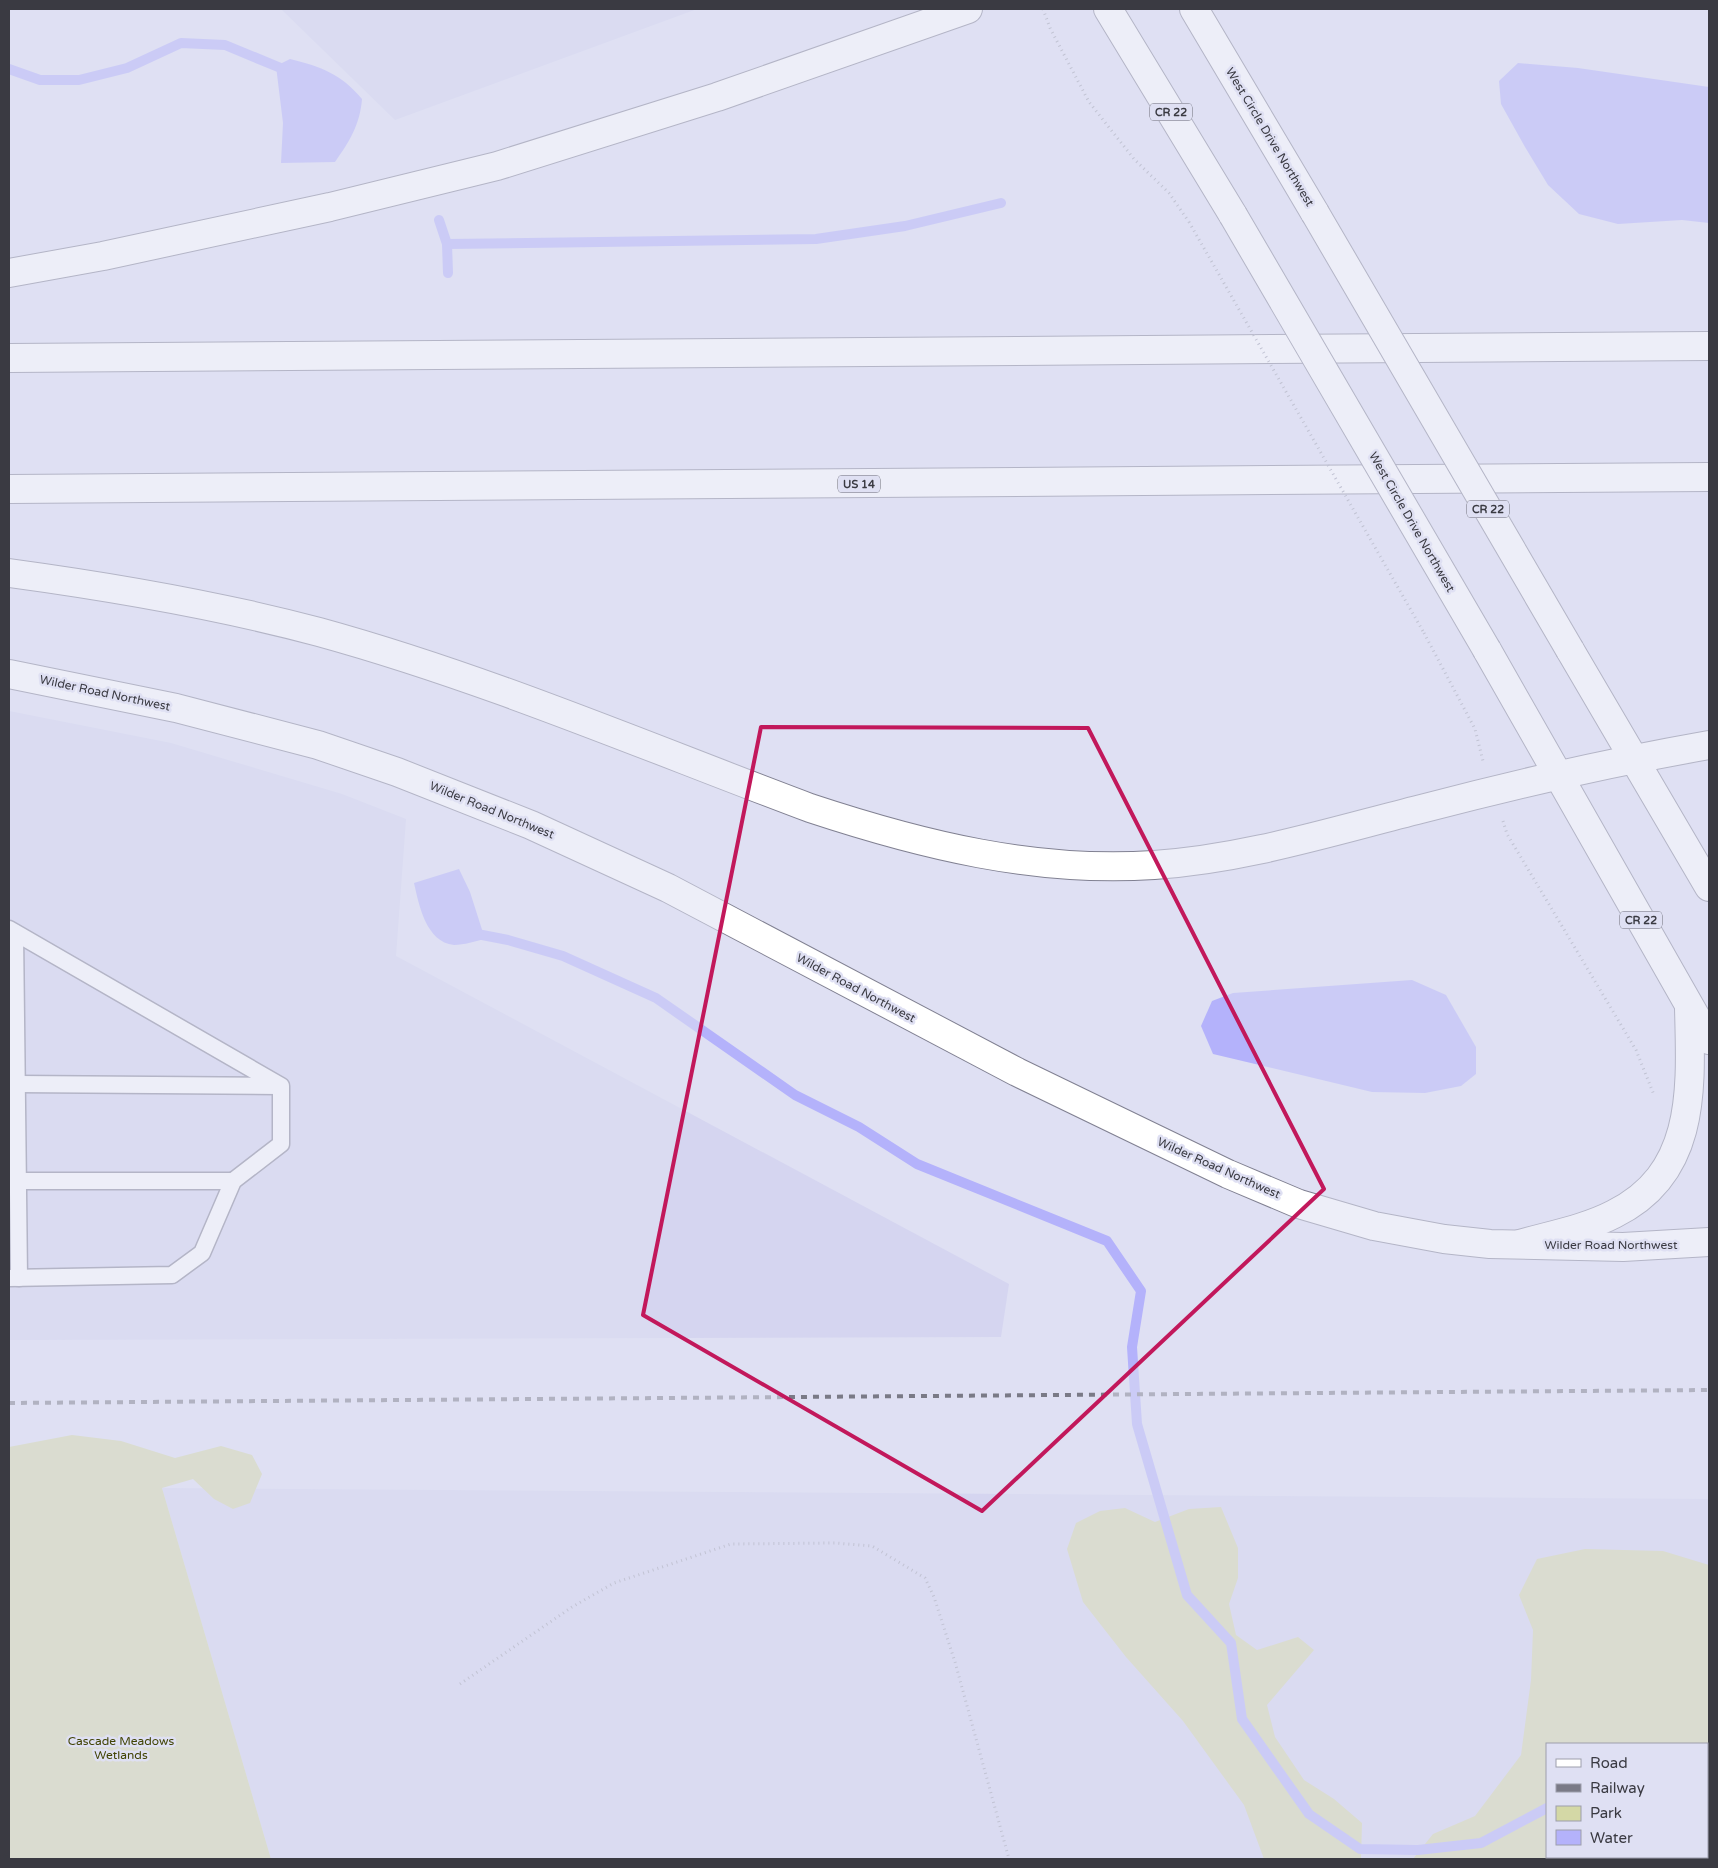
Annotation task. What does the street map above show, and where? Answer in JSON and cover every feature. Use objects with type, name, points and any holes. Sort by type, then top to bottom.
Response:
[{"type":"main road","points":[[9,274],[103,256],[330,207],[497,166],[717,97],[942,15],[968,9]]},
{"type":"main road","name":"West Circle Drive Northwest","points":[[1108,9],[1233,215],[1488,650],[1709,1040]]},
{"type":"main road","name":"West Circle Drive Northwest","points":[[1194,9],[1316,213],[1709,887]]},
{"type":"main road","points":[[9,358],[1709,346]]},
{"type":"main road","name":"US 14","points":[[9,489],[1709,477]]},
{"type":"main road","points":[[9,573],[182,602],[318,632],[479,683],[810,808],[863,826],[907,839],[1017,860],[1066,865],[1113,866],[1193,861],[1279,845],[1557,774],[1709,744]]},
{"type":"main road","name":"Wilder Road Northwest","points":[[9,674],[110,693],[241,724],[318,745],[398,772],[531,824],[668,888],[1017,1072],[1228,1174],[1299,1204],[1374,1226],[1444,1239],[1520,1244],[1632,1247],[1709,1242]]},
{"type":"main road","points":[[1520,1244],[1586,1226],[1613,1215],[1637,1201],[1656,1182],[1673,1158],[1684,1126],[1689,1099],[1691,1073],[1689,1004]]},
{"type":"lane","points":[[11,932],[17,1084],[13,1182],[14,1278],[172,1275],[202,1253],[233,1181],[280,1144],[281,1086]]},
{"type":"lane","points":[[11,932],[281,1086]]},
{"type":"lane","points":[[17,1084],[281,1086]]},
{"type":"lane","points":[[13,1182],[233,1181]]},
{"type":"path","points":[[1043,9],[1050,28],[1090,102],[1134,159],[1169,193],[1189,222],[1424,633],[1474,729],[1491,790],[1507,834],[1636,1050],[1649,1078],[1655,1100]]},
{"type":"path","points":[[460,1684],[572,1607],[614,1583],[731,1544],[835,1543],[872,1546],[925,1578],[934,1597],[956,1662],[1009,1859]]},
{"type":"highlighted area","points":[[761,727],[1088,728],[1324,1189],[982,1511],[643,1315]]},
{"type":"shaded area","points":[[281,9],[697,9],[395,120]]},
{"type":"shaded area","points":[[9,711],[171,743],[342,794],[406,819],[396,956],[1009,1284],[1001,1337],[9,1340]]},
{"type":"shaded area","points":[[162,1488],[1709,1499],[1709,1859],[271,1859]]},
{"type":"green space","name":"Cascade Meadows Wetlands","points":[[72,1435],[121,1441],[175,1458],[221,1446],[252,1455],[262,1474],[250,1503],[233,1509],[214,1499],[193,1479],[162,1488],[271,1859],[9,1859],[9,1447]]},
{"type":"green space","points":[[1221,1507],[1238,1548],[1238,1578],[1229,1604],[1236,1635],[1257,1650],[1298,1637],[1314,1650],[1267,1705],[1275,1737],[1304,1780],[1334,1799],[1362,1823],[1361,1859],[1264,1859],[1244,1805],[1183,1721],[1126,1657],[1083,1602],[1067,1549],[1076,1523],[1100,1511],[1125,1508],[1155,1522],[1189,1509]]},
{"type":"green space","points":[[1585,1549],[1663,1551],[1709,1565],[1709,1859],[1413,1859],[1433,1834],[1475,1816],[1521,1755],[1531,1680],[1533,1630],[1519,1595],[1537,1559]]},
{"type":"water","points":[[290,59],[312,65],[338,77],[362,99],[359,117],[353,133],[335,162],[281,163],[283,123],[276,66]]},
{"type":"water","points":[[1518,63],[1578,68],[1709,87],[1709,223],[1682,220],[1618,224],[1579,214],[1548,185],[1501,104],[1499,81]]},
{"type":"water","points":[[459,869],[470,892],[485,939],[454,945],[444,942],[430,930],[421,911],[414,883]]},
{"type":"water","points":[[1412,980],[1446,995],[1476,1047],[1476,1074],[1461,1086],[1425,1093],[1372,1092],[1213,1054],[1201,1026],[1212,1001],[1233,993]]},
{"type":"waterway","points":[[9,69],[40,80],[79,80],[127,68],[181,43],[225,45],[288,71]]},
{"type":"waterway","points":[[447,244],[816,239],[905,226],[1001,203]]},
{"type":"waterway","points":[[439,220],[447,244],[448,273]]},
{"type":"waterway","points":[[472,933],[508,940],[563,956],[656,998],[795,1095],[859,1127],[917,1164],[1107,1241],[1141,1291],[1132,1347],[1137,1424],[1187,1595],[1231,1643],[1242,1719],[1309,1814],[1360,1849],[1418,1850],[1481,1843],[1546,1809]]},
{"type":"railway","points":[[9,1403],[1709,1390]]}]
